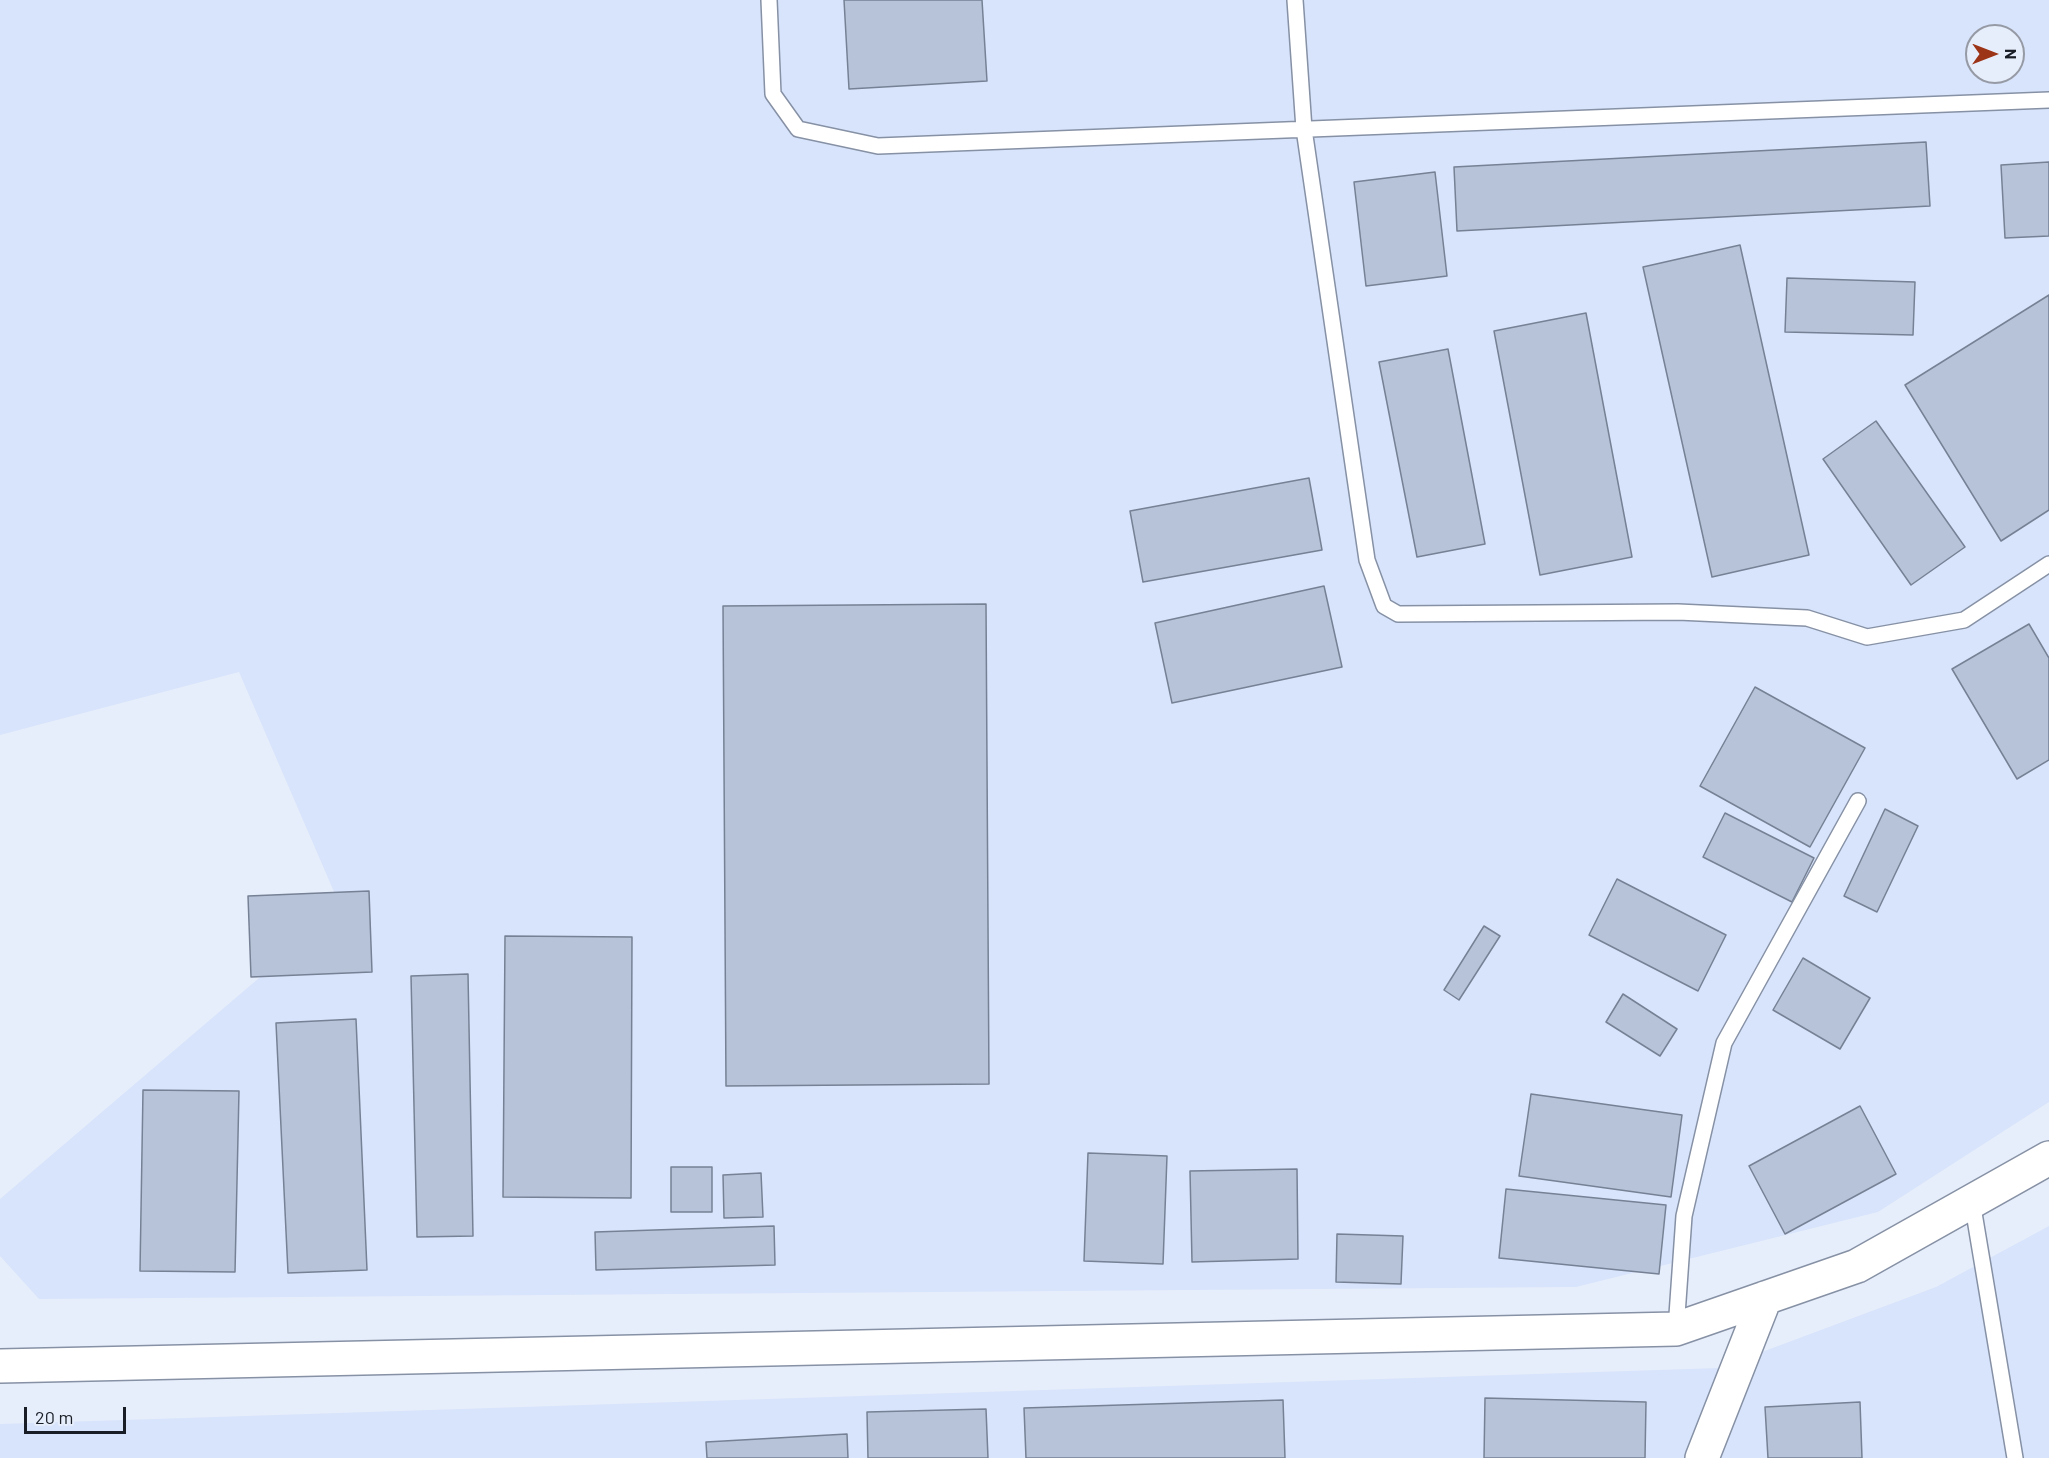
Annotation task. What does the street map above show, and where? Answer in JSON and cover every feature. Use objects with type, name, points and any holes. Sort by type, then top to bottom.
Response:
[{"type":"street","points":[[0,1366],[1676,1329],[1857,1266],[2049,1158]]},
{"type":"street","points":[[1702,1458],[1765,1298]]},
{"type":"lane","points":[[769,0],[773,94],[798,129],[878,146],[2049,100]]},
{"type":"lane","points":[[1295,0],[1304,129],[1367,560],[1384,606],[1398,614],[1678,612],[1795,617],[1807,618],[1867,638],[1964,620],[2049,564]]},
{"type":"lane","points":[[1676,1329],[1684,1215],[1724,1043],[1858,801]]},
{"type":"lane","points":[[1972,1201],[2015,1458]]},
{"type":"shaded area","points":[[0,0],[2049,0],[2049,1102],[1878,1212],[1576,1287],[39,1299],[0,1256],[0,1199],[341,908],[239,672],[0,735]]},
{"type":"shaded area","points":[[2049,1226],[2049,1458],[0,1458],[0,1424],[1719,1368],[1936,1287]]},
{"type":"building","points":[[844,0],[982,0],[987,81],[849,89]]},
{"type":"building","points":[[1926,142],[1930,206],[1457,231],[1454,167]]},
{"type":"building","points":[[2049,162],[2049,236],[2005,238],[2001,165]]},
{"type":"building","points":[[1435,172],[1447,276],[1366,286],[1354,182]]},
{"type":"building","points":[[1740,245],[1809,555],[1712,577],[1643,267]]},
{"type":"building","points":[[1787,278],[1915,282],[1913,335],[1785,332]]},
{"type":"building","points":[[2049,295],[2049,510],[2001,541],[1905,385]]},
{"type":"building","points":[[1586,313],[1632,557],[1540,575],[1494,331]]},
{"type":"building","points":[[1448,349],[1485,544],[1417,557],[1379,362]]},
{"type":"building","points":[[1876,421],[1965,547],[1911,585],[1823,459]]},
{"type":"building","points":[[1309,478],[1322,550],[1143,582],[1130,511]]},
{"type":"building","points":[[1324,586],[1342,667],[1172,703],[1155,623]]},
{"type":"building","points":[[986,604],[989,1084],[726,1086],[723,606]]},
{"type":"building","points":[[2029,624],[2049,658],[2049,760],[2017,779],[1952,669]]},
{"type":"building","points":[[1755,687],[1865,748],[1810,847],[1700,786]]},
{"type":"building","points":[[1885,809],[1918,826],[1877,912],[1844,896]]},
{"type":"building","points":[[1725,813],[1814,858],[1792,902],[1703,857]]},
{"type":"building","points":[[1617,879],[1726,935],[1698,991],[1589,935]]},
{"type":"building","points":[[369,891],[372,972],[251,977],[248,896]]},
{"type":"building","points":[[1484,926],[1500,936],[1459,1000],[1444,990]]},
{"type":"building","points":[[505,936],[632,937],[631,1198],[503,1197]]},
{"type":"building","points":[[1803,958],[1870,998],[1840,1049],[1773,1010]]},
{"type":"building","points":[[468,974],[473,1236],[417,1237],[411,976]]},
{"type":"building","points":[[1623,994],[1677,1029],[1660,1056],[1606,1022]]},
{"type":"building","points":[[356,1019],[367,1270],[288,1273],[276,1023]]},
{"type":"building","points":[[143,1090],[239,1091],[235,1272],[140,1271]]},
{"type":"building","points":[[1531,1094],[1682,1115],[1671,1197],[1519,1176]]},
{"type":"building","points":[[1860,1106],[1896,1174],[1785,1234],[1749,1166]]},
{"type":"building","points":[[1088,1153],[1167,1156],[1163,1264],[1084,1261]]},
{"type":"building","points":[[671,1167],[712,1167],[712,1212],[671,1212]]},
{"type":"building","points":[[1297,1169],[1298,1259],[1192,1262],[1190,1171]]},
{"type":"building","points":[[761,1173],[763,1217],[724,1218],[723,1175]]},
{"type":"building","points":[[1506,1189],[1666,1205],[1659,1274],[1499,1258]]},
{"type":"building","points":[[774,1226],[775,1265],[596,1270],[595,1232]]},
{"type":"building","points":[[1337,1234],[1403,1236],[1401,1284],[1336,1282]]},
{"type":"building","points":[[1485,1398],[1646,1402],[1645,1458],[1484,1458]]},
{"type":"building","points":[[1283,1400],[1285,1458],[1026,1458],[1024,1408]]},
{"type":"building","points":[[1860,1402],[1862,1458],[1768,1458],[1765,1407]]},
{"type":"building","points":[[986,1409],[988,1458],[868,1458],[867,1412]]},
{"type":"building","points":[[847,1434],[848,1458],[707,1458],[706,1442]]}]
